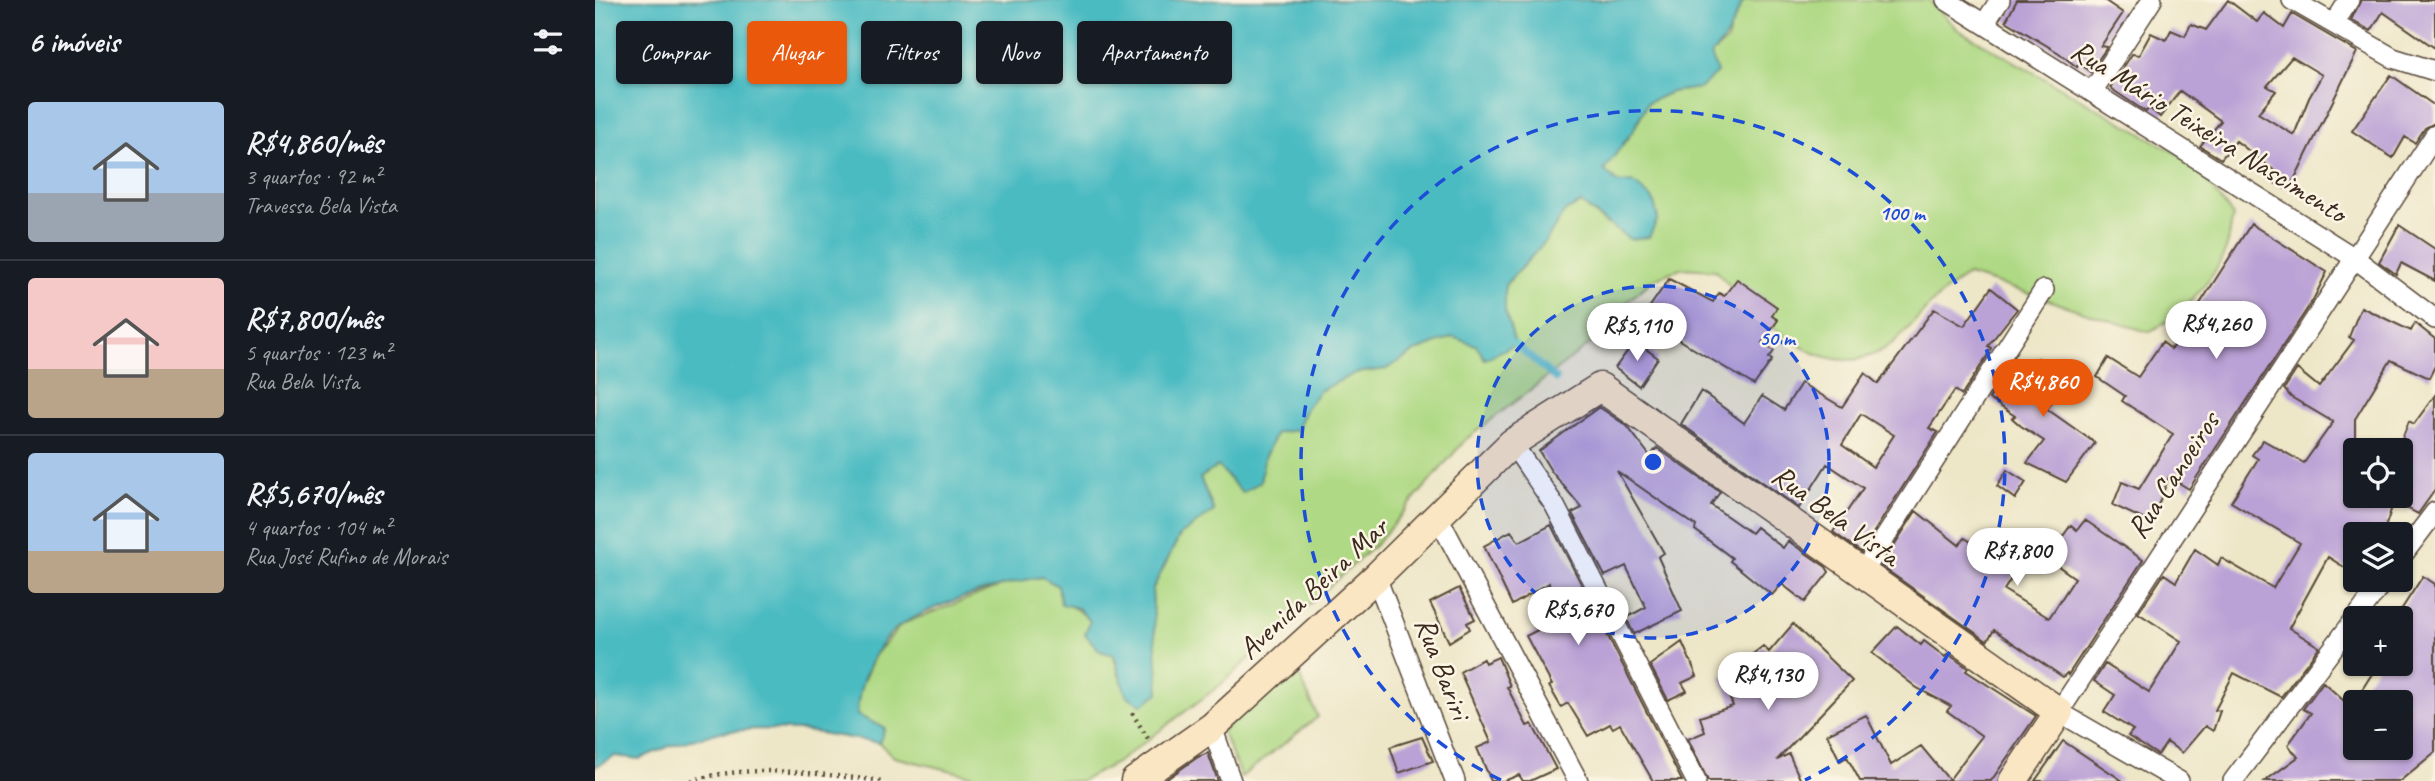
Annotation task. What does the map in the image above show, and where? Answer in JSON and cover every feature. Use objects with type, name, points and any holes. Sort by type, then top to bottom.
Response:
[{"type":"street","name":"Rua Mário Teixeira Nascimento","points":[[1946,0],[2353,257],[2435,318]]},
{"type":"street","points":[[1984,24],[2000,0]]},
{"type":"street","points":[[2092,92],[2152,0]]},
{"type":"street","points":[[2292,0],[2393,58],[2435,71]]},
{"type":"street","points":[[2334,24],[2349,0]]},
{"type":"street","name":"Rua Canoeiros","points":[[2013,781],[2435,135]]},
{"type":"street","points":[[1861,575],[2044,290]]},
{"type":"street","name":"Rua Bela Vista","points":[[1600,387],[1861,575],[2059,712],[2179,781]]},
{"type":"street","name":"Avenida Beira Mar","points":[[1135,781],[1212,727],[1376,577],[1518,437],[1600,387]]},
{"type":"street","points":[[1518,437],[1696,781]]},
{"type":"street","points":[[2413,542],[2435,512]]},
{"type":"street","points":[[1438,517],[1578,781]]},
{"type":"street","name":"Rua Bariri","points":[[1376,577],[1455,781]]},
{"type":"street","points":[[2233,781],[2343,635]]},
{"type":"street","points":[[1212,727],[1231,781]]},
{"type":"path","points":[[1132,713],[1152,747]]},
{"type":"path","points":[[691,781],[704,777],[778,770],[884,781]]},
{"type":"green space","points":[[1744,0],[1929,0],[1957,29],[2192,162],[2233,216],[2227,245],[2220,262],[2204,286],[2184,308],[2149,332],[1967,275],[1933,302],[1893,343],[1877,353],[1854,360],[1831,358],[1808,350],[1787,337],[1747,304],[1715,270],[1681,268],[1654,279],[1630,299],[1594,341],[1465,440],[1377,543],[1219,686],[1118,762],[1081,781],[995,781],[894,757],[879,743],[884,728],[857,715],[857,694],[875,655],[902,624],[1014,581],[1042,577],[1058,586],[1062,603],[1083,614],[1106,641],[1119,675],[1158,693],[1152,590],[1180,535],[1214,511],[1200,478],[1218,466],[1260,482],[1264,458],[1276,433],[1296,430],[1306,408],[1319,391],[1355,373],[1386,369],[1416,351],[1453,337],[1476,345],[1485,359],[1515,344],[1505,310],[1505,285],[1545,242],[1565,210],[1581,203],[1608,225],[1618,183],[1604,170],[1634,129],[1647,103],[1671,92],[1700,88],[1711,54],[1727,41],[1733,19]]},
{"type":"green space","points":[[1294,664],[1318,717],[1241,777],[1222,731]]},
{"type":"water","points":[[595,0],[1744,0],[1727,36],[1711,54],[1717,73],[1700,88],[1671,92],[1647,103],[1634,129],[1604,170],[1618,183],[1633,182],[1653,199],[1658,218],[1649,237],[1629,239],[1581,203],[1565,211],[1545,242],[1505,285],[1505,310],[1515,344],[1485,359],[1476,345],[1453,337],[1416,351],[1386,369],[1355,373],[1319,391],[1306,408],[1296,430],[1276,433],[1264,458],[1260,482],[1242,493],[1218,466],[1200,478],[1214,511],[1180,535],[1152,590],[1159,693],[1142,705],[1126,695],[1114,655],[1100,651],[1085,634],[1090,621],[1078,608],[1061,604],[1058,586],[1042,577],[952,601],[894,630],[870,664],[858,703],[857,715],[885,728],[879,743],[801,730],[720,732],[670,746],[639,759],[615,756],[595,767]]},
{"type":"building","points":[[2017,0],[2104,0],[2123,13],[2101,46],[2107,47],[2090,72],[2080,63],[2077,67],[2006,21]]},
{"type":"building","points":[[2228,0],[2257,22],[2264,13],[2284,28],[2292,14],[2357,52],[2292,184],[2289,181],[2285,188],[2275,183],[2279,174],[2236,141],[2221,159],[2200,146],[2221,121],[2180,91],[2160,117],[2149,108],[2146,112],[2110,88],[2132,54],[2139,55],[2151,33],[2166,40],[2171,30],[2185,36],[2191,24],[2206,30]],"holes":[[[2292,57],[2322,75],[2294,135],[2258,113],[2276,91],[2267,86]]]},
{"type":"building","points":[[2361,0],[2435,0],[2435,48],[2383,12],[2371,31],[2351,20]]},
{"type":"building","points":[[2391,75],[2435,106],[2435,123],[2425,128],[2415,143],[2405,137],[2393,158],[2352,131]]},
{"type":"building","points":[[2251,224],[2327,272],[2313,300],[2189,489],[2169,477],[2151,523],[2113,505],[2122,482],[2139,489],[2173,434],[2122,401],[2125,396],[2097,377],[2108,358],[2138,377],[2162,342],[2171,349]]},
{"type":"building","points":[[2399,225],[2435,249],[2435,281],[2401,263],[2396,274],[2379,262]]},
{"type":"building","points":[[1669,279],[1713,302],[1719,293],[1724,296],[1737,279],[1777,307],[1772,316],[1778,320],[1762,343],[1774,351],[1769,358],[1772,360],[1754,385],[1649,322],[1656,312],[1649,308]]},
{"type":"building","points":[[1991,288],[2017,309],[1988,346],[1991,348],[1987,356],[1962,395],[1955,390],[1929,428],[1938,432],[1861,552],[1833,532],[1863,488],[1827,464],[1799,508],[1681,424],[1701,391],[1744,423],[1762,396],[1784,410],[1801,383],[1842,407],[1865,373],[1878,384],[1934,309],[1964,326]],"holes":[[[1861,414],[1894,435],[1873,467],[1842,445]]]},
{"type":"building","points":[[2361,307],[2411,331],[2415,323],[2435,339],[2435,366],[2429,378],[2391,360],[2355,419],[2355,438],[2343,438],[2343,508],[2392,508],[2387,522],[2343,522],[2343,566],[2328,557],[2289,628],[2319,647],[2281,697],[2234,673],[2215,710],[2220,711],[2213,731],[2205,726],[2182,753],[2167,742],[2158,755],[2128,736],[2133,730],[2104,712],[2115,695],[2094,681],[2105,664],[2149,692],[2181,641],[2138,613],[2164,574],[2176,582],[2195,549],[2218,565],[2221,558],[2273,588],[2300,543],[2231,502],[2258,459],[2252,455],[2263,440],[2304,463],[2333,422],[2291,397],[2284,389],[2297,369],[2319,387],[2354,340],[2349,337]]},
{"type":"building","points":[[1635,341],[1658,358],[1639,386],[1615,368]]},
{"type":"building","points":[[2038,358],[2068,378],[2047,409],[2095,443],[2066,482],[2027,463],[2044,441],[2021,426],[2012,418],[2015,416],[1989,399],[2006,371],[2021,383]]},
{"type":"building","points":[[2435,395],[2435,490],[2418,514],[2407,508],[2413,508],[2413,438],[2402,438],[2409,421],[2414,424]]},
{"type":"building","points":[[1599,407],[1627,426],[1650,456],[1657,448],[1720,492],[1711,505],[1751,533],[1756,527],[1783,548],[1788,541],[1826,567],[1829,572],[1805,602],[1782,584],[1772,595],[1730,561],[1732,558],[1695,530],[1696,526],[1617,471],[1664,553],[1658,557],[1682,611],[1634,634],[1626,618],[1646,607],[1626,566],[1605,576],[1572,513],[1582,508],[1551,471],[1539,451]]},
{"type":"building","points":[[2007,470],[2026,482],[2015,499],[1997,486]]},
{"type":"building","points":[[1916,511],[1959,545],[1965,538],[2016,571],[2004,590],[2049,618],[2075,578],[2047,558],[2071,525],[2077,530],[2085,520],[2143,560],[2068,675],[2067,673],[2063,677],[1994,630],[1987,641],[1881,566]]},
{"type":"building","points":[[1551,525],[1682,781],[1653,781],[1620,724],[1613,728],[1610,724],[1588,736],[1568,703],[1561,707],[1549,686],[1552,685],[1526,636],[1555,621],[1549,583],[1512,605],[1484,546],[1511,531],[1519,542]]},
{"type":"building","points":[[2423,576],[2435,584],[2435,752],[2400,781],[2265,781],[2298,757],[2288,745],[2311,713],[2303,709],[2323,682],[2343,700],[2343,760],[2413,760],[2413,690],[2362,690],[2371,676],[2413,676],[2413,606],[2404,606]]},
{"type":"building","points":[[1459,588],[1475,619],[1467,623],[1470,629],[1449,642],[1430,603]]},
{"type":"building","points":[[1793,624],[1852,681],[1777,760],[1789,754],[1801,781],[1708,781],[1688,739],[1705,732],[1700,717],[1733,706],[1721,677],[1747,666],[1744,661],[1763,646],[1769,652]]},
{"type":"building","points":[[1897,626],[1921,645],[1924,641],[1945,657],[1948,654],[1968,668],[1966,671],[2036,716],[1991,781],[1860,781],[1847,757],[1840,761],[1827,734],[1866,715],[1891,765],[1921,746],[1949,780],[1982,736],[1947,711],[1951,706],[1917,688],[1872,653]]},
{"type":"building","points":[[1682,642],[1697,676],[1682,683],[1687,691],[1668,700],[1650,665]]},
{"type":"building","points":[[1498,657],[1510,686],[1507,687],[1527,726],[1532,724],[1556,769],[1530,781],[1523,781],[1519,775],[1504,781],[1491,781],[1477,748],[1491,742],[1460,672],[1483,659],[1485,663]]},
{"type":"building","points":[[1422,737],[1433,761],[1399,773],[1390,747]]},
{"type":"building","points":[[2063,741],[2123,781],[2035,781]]},
{"type":"building","points":[[1208,753],[1218,781],[1164,781],[1198,757]]},
{"type":"waterway","points":[[1515,344],[1556,379]]}]
